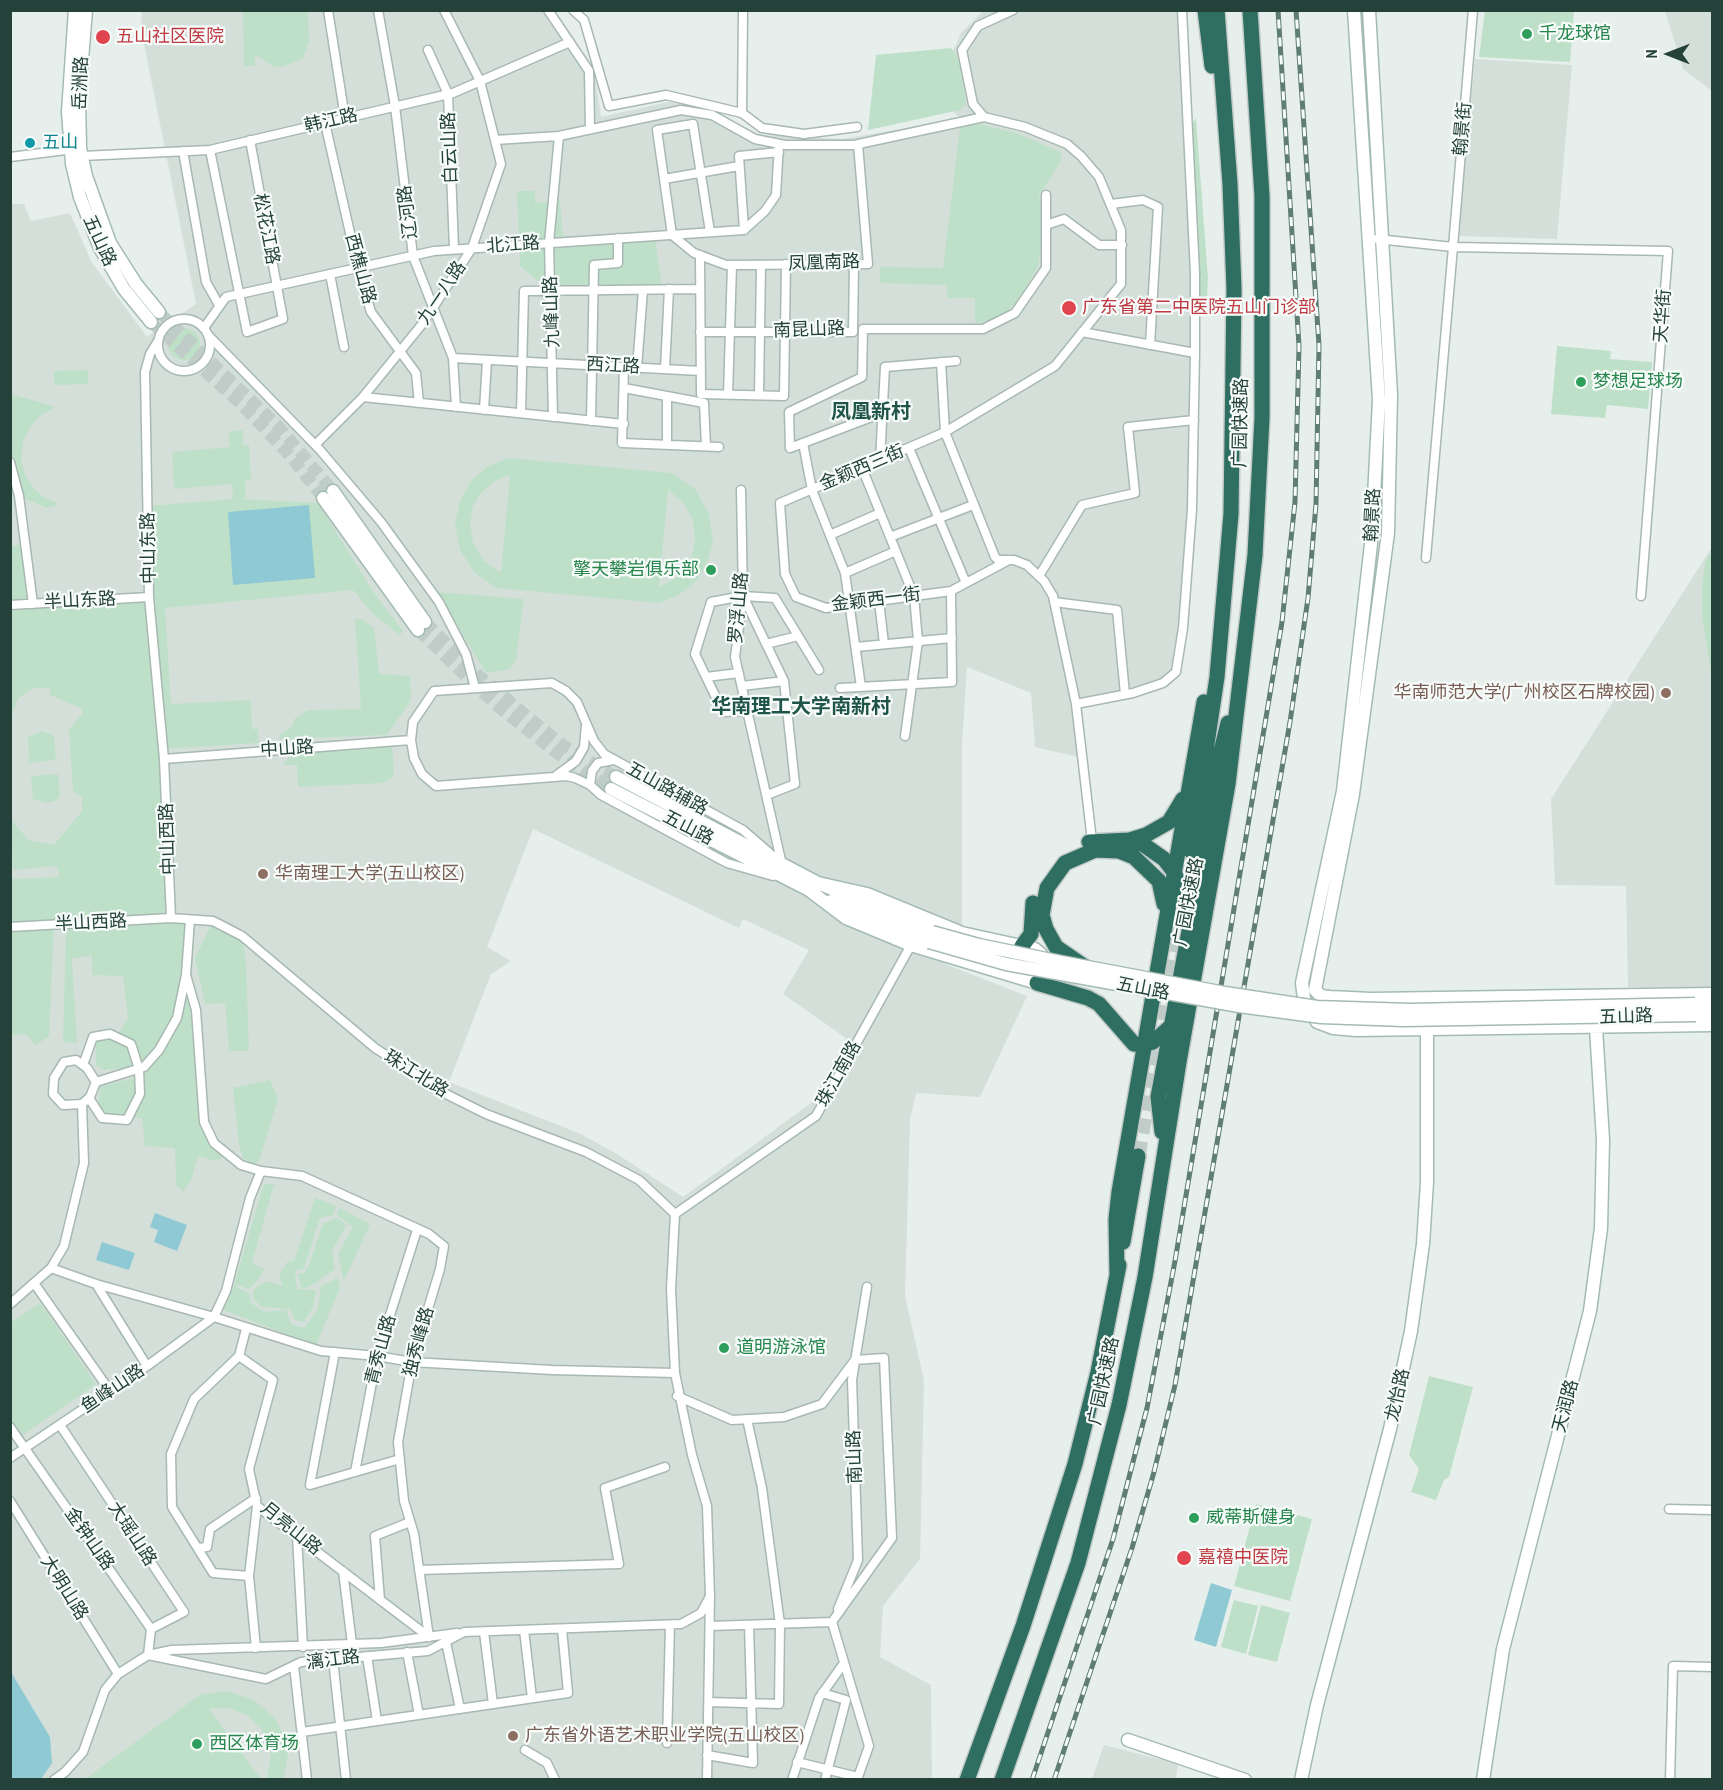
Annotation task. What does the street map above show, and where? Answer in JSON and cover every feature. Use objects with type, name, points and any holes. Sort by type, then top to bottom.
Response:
[{"type":"highway","points":[[1205,10],[1219,124],[1230,184]]},
{"type":"highway","name":"广园快速路","points":[[1191,851],[1209,744],[1227,575],[1234,356],[1230,184],[1217,10]]},
{"type":"highway","name":"广园快速路","points":[[1002,1779],[1056,1630],[1108,1453],[1145,1277],[1164,1150],[1218,856],[1245,651],[1259,499],[1263,295],[1258,116],[1250,10]]},
{"type":"highway","points":[[1117,1274],[1116,1220],[1143,1045],[1227,575]]},
{"type":"highway","points":[[1164,1150],[1158,1097],[1217,767],[1245,651]]},
{"type":"highway","points":[[1022,946],[1031,934],[1035,896],[1041,880],[1061,857],[1082,844],[1092,841],[1130,840],[1169,822],[1182,804],[1191,777]]},
{"type":"highway","points":[[1130,840],[1154,851],[1174,872],[1187,902],[1190,926]]},
{"type":"highway","points":[[1085,967],[1056,947],[1046,929],[1042,915],[1047,888],[1065,863],[1095,850],[1119,851],[1134,857],[1159,881],[1166,918]]},
{"type":"highway","points":[[1037,983],[1088,998],[1099,1004],[1108,1012],[1128,1039],[1143,1045],[1154,1042],[1171,1026]]},
{"type":"highway","name":"广园快速路","points":[[967,1779],[1023,1626],[1078,1454],[1098,1372],[1138,1156]]},
{"type":"street","name":"岳洲路","points":[[75,10],[68,79],[77,151]]},
{"type":"street","name":"岳洲路","points":[[77,151],[86,10]]},
{"type":"street","points":[[328,10],[345,118]]},
{"type":"street","name":"辽河路","points":[[378,10],[395,106],[413,256],[453,358],[456,407]]},
{"type":"street","name":"九一八路","points":[[315,445],[363,397],[434,306],[472,248],[501,165],[480,81],[444,10]]},
{"type":"street","points":[[548,10],[589,71],[590,128]]},
{"type":"street","points":[[573,10],[584,20],[609,106],[666,95],[742,113],[762,128],[804,134],[856,127]]},
{"type":"street","points":[[742,113],[743,10]]},
{"type":"street","points":[[744,230],[739,156],[779,148],[858,144],[984,117],[973,104],[962,50],[978,26],[1014,10]]},
{"type":"street","points":[[1076,704],[1163,683],[1176,672],[1183,628],[1191,519],[1195,273],[1182,10]]},
{"type":"street","name":"翰景路","points":[[1354,10],[1370,239],[1378,400],[1372,535],[1343,792],[1302,983],[1304,999],[1310,1014],[1325,1026],[1342,1029],[1427,1031]]},
{"type":"street","name":"翰景路","points":[[1369,10],[1391,395],[1388,533],[1353,794],[1315,990],[1321,996],[1330,997],[1426,1000]]},
{"type":"street","name":"翰景街","points":[[1453,246],[1473,10]]},
{"type":"street","name":"韩江路","points":[[10,157],[77,151],[210,150],[448,94],[570,42]]},
{"type":"street","name":"白云山路","points":[[428,50],[448,94],[454,249]]},
{"type":"street","points":[[495,140],[559,136],[681,110],[712,115],[754,139],[779,148]]},
{"type":"street","name":"金颖西三街","points":[[780,503],[945,432],[1055,366],[1121,284],[1121,230],[1099,177],[1067,144],[1004,120],[984,117]]},
{"type":"street","name":"西樵山路","points":[[325,123],[358,268],[371,312],[416,373],[419,403]]},
{"type":"street","points":[[672,235],[657,130],[693,124],[710,232]]},
{"type":"street","name":"九峰山路","points":[[553,417],[554,363],[549,243],[559,136]]},
{"type":"street","name":"松花江路","points":[[239,294],[248,332],[283,319],[250,140]]},
{"type":"street","name":"凤凰南路","points":[[672,235],[700,255],[732,265],[868,264],[858,144]]},
{"type":"street","points":[[744,230],[765,210],[776,195],[779,148]]},
{"type":"street","points":[[210,150],[239,294]]},
{"type":"street","name":"五山路","points":[[77,151],[110,243],[155,317]]},
{"type":"street","points":[[183,151],[206,282],[219,305]]},
{"type":"street","points":[[664,179],[739,166]]},
{"type":"street","points":[[883,417],[874,416],[790,448],[789,412],[862,377],[863,329],[983,329],[1015,313],[1047,268],[1046,195]]},
{"type":"street","points":[[1112,204],[1143,200],[1158,207],[1150,345]]},
{"type":"street","points":[[1046,225],[1064,219],[1099,245],[1122,245]]},
{"type":"street","name":"北江路","points":[[206,332],[219,305],[226,297],[413,256],[454,249],[744,230]]},
{"type":"street","points":[[591,421],[594,265],[618,263],[618,238]]},
{"type":"street","name":"天华街","points":[[1370,239],[1453,246],[1668,251],[1641,596]]},
{"type":"street","points":[[1426,558],[1453,246]]},
{"type":"street","points":[[700,255],[701,394],[784,396],[786,264]]},
{"type":"street","name":"南昆山路","points":[[700,332],[853,332],[854,264]]},
{"type":"street","points":[[728,394],[732,265]]},
{"type":"street","points":[[759,395],[761,265]]},
{"type":"street","points":[[330,274],[344,347]]},
{"type":"street","points":[[665,369],[669,289]]},
{"type":"street","points":[[522,414],[524,291],[700,289]]},
{"type":"street","points":[[637,368],[643,290]]},
{"type":"street","points":[[206,332],[209,353],[199,367],[191,370],[173,369],[161,357],[158,341],[161,333],[173,321],[190,319],[206,332],[315,445],[381,522],[439,602],[466,654],[475,688]]},
{"type":"street","points":[[1082,332],[1195,353]]},
{"type":"street","name":"中山东路","points":[[158,341],[150,354],[145,372],[149,597],[164,759]]},
{"type":"street","name":"西江路","points":[[453,358],[701,371]]},
{"type":"street","points":[[484,410],[487,360]]},
{"type":"street","points":[[880,460],[885,368],[956,361]]},
{"type":"street","points":[[941,362],[945,432],[995,557],[999,560],[1027,565],[1039,576],[1054,603],[1076,704],[1092,841]]},
{"type":"street","points":[[624,367],[622,443],[719,447]]},
{"type":"street","points":[[624,388],[704,403],[706,446]]},
{"type":"street","points":[[667,396],[667,445]]},
{"type":"street","points":[[363,397],[624,424]]},
{"type":"street","points":[[1039,576],[1082,505],[1135,493],[1128,427],[1194,420]]},
{"type":"street","points":[[803,443],[812,490],[845,573],[861,687]]},
{"type":"street","points":[[909,448],[966,583]]},
{"type":"street","points":[[10,462],[22,520],[33,604]]},
{"type":"street","points":[[862,468],[914,596],[918,641],[905,736]]},
{"type":"street","name":"罗浮山路","points":[[741,490],[743,596],[735,657],[782,865]]},
{"type":"street","points":[[328,495],[422,626]]},
{"type":"street","name":"金颖西一街","points":[[780,503],[785,574],[796,597],[826,608],[951,591],[1009,560]]},
{"type":"street","points":[[890,537],[973,505]]},
{"type":"street","points":[[830,535],[880,513]]},
{"type":"street","points":[[845,573],[896,552]]},
{"type":"street","points":[[840,688],[952,682],[951,591]]},
{"type":"street","points":[[743,596],[784,681],[795,784],[767,795]]},
{"type":"street","points":[[749,711],[723,712],[695,654],[711,602],[743,596],[775,598],[819,670]]},
{"type":"street","name":"半山东路","points":[[10,605],[149,597]]},
{"type":"street","points":[[879,601],[884,644]]},
{"type":"street","points":[[1054,603],[1117,610],[1125,694]]},
{"type":"street","points":[[766,644],[798,636]]},
{"type":"street","points":[[856,647],[952,638]]},
{"type":"street","points":[[706,677],[739,673]]},
{"type":"street","points":[[742,686],[784,681]]},
{"type":"street","points":[[590,785],[567,776],[435,786],[422,774],[414,758],[411,740],[413,722],[421,706],[434,691],[552,683],[566,691],[578,702],[598,749],[615,760]]},
{"type":"street","points":[[550,778],[565,772],[580,754],[587,732],[584,716]]},
{"type":"street","name":"中山路","points":[[164,759],[411,740]]},
{"type":"street","name":"中山西路","points":[[164,759],[171,918]]},
{"type":"street","name":"五山路辅路","points":[[782,865],[743,830],[615,760],[598,764],[592,771],[590,785],[601,795],[727,863],[785,878]]},
{"type":"street","name":"五山路","points":[[813,887],[785,878],[613,783],[782,865],[813,887],[888,927],[930,937],[1261,999],[1351,1009],[1696,1009],[1713,1015]]},
{"type":"street","points":[[813,887],[867,894],[962,933],[1022,946],[1041,954],[1042,971],[1037,983],[911,945],[846,918],[813,887]]},
{"type":"street","name":"珠江北路","points":[[171,918],[213,921],[242,936],[375,1048],[448,1095],[486,1114],[586,1152],[639,1180],[675,1214]]},
{"type":"street","name":"半山西路","points":[[10,927],[171,918]]},
{"type":"street","points":[[10,1304],[51,1268],[64,1246],[84,1163],[86,1101],[96,1082],[144,1067],[159,1050],[177,1018],[186,975],[190,920]]},
{"type":"street","name":"五山路","points":[[930,937],[1026,968],[1239,1006],[1321,1017],[1404,1020],[1696,1009],[1713,1004]]},
{"type":"street","name":"珠江南路","points":[[675,1214],[816,1116],[911,945]]},
{"type":"street","name":"独秀峰路","points":[[186,975],[196,1010],[204,1122],[214,1143],[241,1165],[261,1171],[302,1176],[429,1234],[444,1246],[440,1269],[412,1362],[398,1442],[404,1501],[419,1570],[429,1637]]},
{"type":"street","points":[[1426,1000],[1713,994]]},
{"type":"street","name":"龙怡路","points":[[1301,1779],[1317,1705],[1390,1429],[1411,1331],[1426,1214],[1426,1000]]},
{"type":"street","points":[[1427,1031],[1713,1025]]},
{"type":"street","name":"天润路","points":[[1483,1779],[1503,1649],[1590,1311],[1601,1228],[1603,1140],[1596,1028]]},
{"type":"street","points":[[82,1065],[93,1037],[110,1034],[131,1044],[139,1070],[140,1094],[127,1120],[102,1118],[86,1101]]},
{"type":"street","points":[[86,1101],[63,1105],[53,1094],[54,1078],[64,1062],[76,1060],[87,1068],[96,1082]]},
{"type":"street","points":[[214,1317],[226,1291],[250,1198],[261,1171]]},
{"type":"street","points":[[675,1214],[671,1289],[677,1396],[707,1506],[711,1596],[707,1779]]},
{"type":"street","name":"青秀山路","points":[[355,1472],[376,1356],[417,1230]]},
{"type":"street","points":[[51,1268],[96,1284],[214,1317],[321,1352],[376,1356],[412,1362],[552,1370],[675,1373]]},
{"type":"street","points":[[34,1283],[110,1391]]},
{"type":"street","points":[[96,1284],[147,1366]]},
{"type":"street","name":"南山路","points":[[832,1623],[858,1560],[852,1380],[867,1287]]},
{"type":"street","name":"鱼峰山路","points":[[10,1458],[147,1366],[214,1317]]},
{"type":"street","points":[[246,1329],[239,1356],[194,1398],[171,1454],[172,1507],[213,1573],[249,1576]]},
{"type":"street","points":[[335,1352],[310,1485],[400,1459]]},
{"type":"street","name":"月亮山路","points":[[239,1356],[273,1380],[249,1469],[257,1502],[297,1536],[429,1637]]},
{"type":"street","points":[[677,1396],[732,1420],[784,1418],[822,1404],[855,1360],[884,1358],[891,1538],[832,1623]]},
{"type":"street","points":[[709,1702],[779,1704],[780,1624],[762,1488],[747,1419]]},
{"type":"street","name":"大瑶山路","points":[[60,1425],[184,1612],[152,1629]]},
{"type":"street","name":"金钟山路","points":[[10,1427],[152,1629]]},
{"type":"street","points":[[419,1570],[619,1564],[605,1488],[664,1467]]},
{"type":"street","name":"大明山路","points":[[10,1501],[118,1674]]},
{"type":"street","points":[[198,1548],[207,1547],[210,1529],[257,1502]]},
{"type":"street","points":[[256,1648],[249,1576],[257,1502]]},
{"type":"street","points":[[1669,1509],[1713,1510]]},
{"type":"street","points":[[380,1600],[375,1536],[410,1522]]},
{"type":"street","points":[[297,1536],[303,1647]]},
{"type":"street","points":[[343,1571],[352,1644]]},
{"type":"street","name":"漓江路","points":[[148,1655],[266,1679],[301,1662],[428,1651],[464,1632],[681,1624],[701,1613],[711,1596]]},
{"type":"street","points":[[710,1626],[832,1623]]},
{"type":"street","points":[[797,1762],[858,1777],[869,1746],[832,1623]]},
{"type":"street","points":[[667,1743],[670,1625]]},
{"type":"street","points":[[707,1755],[753,1763],[749,1625]]},
{"type":"street","points":[[148,1655],[152,1629]]},
{"type":"street","points":[[302,1732],[568,1693],[562,1629]]},
{"type":"street","points":[[524,1630],[532,1698]]},
{"type":"street","points":[[54,1779],[65,1772],[83,1752],[105,1690],[118,1674],[148,1655],[171,1650],[352,1644],[464,1632]]},
{"type":"street","points":[[484,1632],[493,1704]]},
{"type":"street","points":[[446,1642],[460,1709]]},
{"type":"street","points":[[407,1652],[419,1715]]},
{"type":"street","points":[[367,1656],[376,1721]]},
{"type":"street","points":[[333,1659],[346,1779]]},
{"type":"street","points":[[792,1779],[822,1694],[844,1663]]},
{"type":"street","points":[[294,1666],[307,1779]]},
{"type":"street","points":[[1670,1779],[1673,1666],[1713,1667]]},
{"type":"street","points":[[822,1694],[846,1700],[825,1779]]},
{"type":"street","points":[[1128,1740],[1245,1779]]},
{"type":"street","points":[[525,1750],[547,1763],[555,1779]]},
{"type":"shaded area","name":"华南理工大学(五山校区)","points":[[142,11],[556,11],[594,68],[601,117],[668,102],[701,106],[761,135],[842,139],[960,119],[953,111],[959,84],[953,51],[961,33],[983,11],[1182,11],[1195,273],[1192,509],[1176,672],[1133,693],[1076,704],[1083,758],[1035,747],[1031,693],[967,667],[962,745],[962,925],[945,964],[1027,996],[980,1097],[916,1093],[910,1119],[905,1296],[924,1380],[920,1559],[883,1606],[880,1657],[931,1685],[932,1779],[11,1780],[11,204],[24,204],[31,221],[70,213],[91,261],[147,337],[196,304],[141,29]],"holes":[[[533,829],[739,928],[743,919],[809,950],[783,994],[846,1038],[811,1103],[683,1197],[617,1154],[581,1134],[449,1082],[491,974],[511,961],[487,947]]]},
{"type":"shaded area","points":[[1665,11],[1712,11],[1712,91],[1683,69]]},
{"type":"shaded area","points":[[1475,59],[1572,65],[1557,239],[1458,236]]},
{"type":"shaded area","name":"华南师范大学(广州校区石牌校园)","points":[[1712,547],[1712,988],[1628,987],[1626,886],[1555,885],[1551,799]]},
{"type":"shaded area","points":[[1104,1745],[1178,1764],[1176,1779],[1092,1779]]},
{"type":"green space","points":[[243,11],[308,11],[309,41],[303,58],[283,67],[275,67],[255,55],[255,66],[244,66]]},
{"type":"green space","name":"千龙球馆","points":[[1485,11],[1574,11],[1570,62],[1479,57]]},
{"type":"green space","points":[[951,48],[959,60],[966,104],[960,110],[868,130],[876,55]]},
{"type":"green space","points":[[1196,118],[1208,279],[1206,316],[1195,310],[1187,131]]},
{"type":"green space","points":[[961,119],[1018,134],[1060,152],[1062,159],[1039,196],[1044,225],[1038,267],[1017,302],[997,319],[975,323],[975,298],[947,298],[947,285],[880,283],[880,267],[943,268]]},
{"type":"green space","points":[[517,191],[535,191],[535,203],[560,201],[563,239],[654,232],[662,287],[553,293],[520,266]]},
{"type":"green space","points":[[184,328],[196,332],[200,344],[196,356],[184,360],[172,356],[168,344],[172,332]]},
{"type":"green space","name":"梦想足球场","points":[[1557,346],[1611,351],[1610,359],[1652,362],[1648,409],[1607,405],[1605,418],[1551,414]]},
{"type":"green space","points":[[88,370],[88,384],[54,385],[54,371]]},
{"type":"green space","points":[[10,390],[11,394],[55,407],[41,415],[30,427],[23,442],[21,458],[25,474],[33,488],[45,498],[60,504],[47,508],[19,496],[11,486]]},
{"type":"green space","points":[[243,430],[243,445],[249,445],[251,480],[245,481],[246,498],[241,499],[318,503],[372,590],[403,631],[400,635],[372,613],[353,590],[165,608],[171,704],[251,700],[252,729],[258,729],[259,743],[164,749],[148,506],[233,499],[232,484],[174,489],[172,452],[230,447],[229,432]]},
{"type":"green space","points":[[509,458],[672,473],[695,489],[709,514],[713,542],[707,563],[696,581],[679,595],[659,603],[497,588],[475,573],[460,550],[455,523],[460,501],[471,481],[488,466]],"holes":[[[510,475],[501,572],[500,572],[484,561],[473,543],[470,523],[473,506],[482,492],[495,481]],[[668,490],[683,502],[693,520],[695,541],[692,556],[684,570],[673,580],[659,587]]]},
{"type":"green space","points":[[26,543],[33,604],[149,597],[171,918],[185,919],[178,1003],[165,1034],[152,1053],[136,1067],[104,1070],[96,1065],[98,1038],[118,1035],[128,1018],[123,976],[92,975],[92,955],[72,959],[77,1043],[63,1042],[66,925],[54,924],[49,1037],[35,1045],[26,1034],[11,1035],[11,879],[59,877],[57,866],[13,870],[11,819],[28,840],[54,845],[82,811],[82,797],[73,791],[69,729],[82,714],[81,708],[50,695],[50,688],[33,688],[18,699],[11,717],[12,546]]},
{"type":"green space","points":[[1712,551],[1712,678],[1702,616],[1702,589],[1705,563]]},
{"type":"green space","points":[[437,592],[524,599],[516,660],[510,669],[486,673]]},
{"type":"green space","points":[[355,619],[361,619],[374,628],[379,674],[410,676],[411,700],[387,735],[279,739],[281,734],[292,727],[295,718],[308,710],[361,709]]},
{"type":"green space","points":[[42,731],[54,736],[56,760],[29,763],[28,737]]},
{"type":"green space","points":[[392,741],[394,776],[383,783],[298,787],[297,765],[283,765],[294,749]]},
{"type":"green space","points":[[58,774],[60,796],[55,801],[47,803],[33,799],[31,776]]},
{"type":"green space","points":[[213,921],[242,936],[246,964],[249,1051],[229,1051],[225,1003],[205,1004],[195,958]]},
{"type":"green space","points":[[188,990],[196,1034],[203,1128],[224,1156],[217,1161],[198,1156],[191,1180],[183,1192],[176,1185],[175,1148],[145,1146],[142,1118],[113,1117],[100,1111],[98,1102],[100,1087],[140,1076],[155,1063],[173,1036],[184,1012]]},
{"type":"green space","points":[[270,1080],[278,1099],[259,1161],[252,1166],[243,1158],[239,1145],[233,1088]]},
{"type":"green space","points":[[264,1184],[274,1184],[252,1263],[264,1269],[249,1289],[238,1285],[236,1287],[249,1293],[251,1303],[264,1312],[286,1310],[291,1324],[304,1328],[318,1309],[321,1286],[338,1278],[340,1288],[316,1345],[223,1310],[232,1291]]},
{"type":"green space","points":[[315,1198],[336,1206],[333,1215],[320,1218],[304,1268],[295,1271],[297,1289],[316,1290],[313,1307],[304,1322],[295,1320],[290,1309],[262,1307],[253,1298],[253,1290],[267,1281],[283,1286],[279,1274],[288,1261],[294,1261]]},
{"type":"green space","points":[[339,1208],[370,1224],[344,1281],[338,1254],[353,1227],[337,1215]]},
{"type":"green space","points":[[337,1218],[346,1225],[332,1251],[335,1269],[306,1288],[301,1287],[298,1274],[304,1273],[309,1265],[323,1223]]},
{"type":"green space","points":[[40,1303],[96,1384],[19,1438],[11,1426],[10,1323]]},
{"type":"green space","points":[[1429,1376],[1473,1387],[1449,1477],[1444,1480],[1436,1500],[1411,1492],[1419,1469],[1409,1455]]},
{"type":"green space","points":[[1256,1504],[1312,1519],[1290,1601],[1234,1586]]},
{"type":"green space","points":[[1234,1600],[1258,1606],[1246,1654],[1221,1647]]},
{"type":"green space","points":[[1261,1605],[1290,1613],[1277,1662],[1248,1655]]},
{"type":"green space","points":[[228,1691],[254,1700],[275,1718],[284,1736],[288,1757],[283,1779],[267,1779],[271,1756],[268,1741],[261,1728],[247,1715],[228,1708],[209,1709],[261,1779],[85,1779],[201,1694]]},
{"type":"water","points":[[309,505],[315,578],[233,585],[228,512]]},
{"type":"water","points":[[155,1213],[187,1225],[177,1251],[154,1242],[158,1230],[150,1227]]},
{"type":"water","points":[[102,1242],[135,1253],[129,1270],[96,1260]]},
{"type":"water","points":[[1211,1583],[1232,1590],[1216,1647],[1194,1640]]},
{"type":"water","points":[[11,1672],[50,1737],[52,1763],[41,1779],[11,1779]]},
{"type":"tunnel","points":[[159,312],[279,427],[333,491]]},
{"type":"tunnel","points":[[151,322],[241,404],[291,457],[323,498]]},
{"type":"tunnel","points":[[425,622],[477,674],[534,722],[564,746],[616,777]]},
{"type":"tunnel","points":[[418,630],[495,704],[554,751],[611,789]]},
{"type":"tunnel","points":[[1138,1156],[1191,851]]},
{"type":"railway","points":[[1032,1780],[1113,1539],[1147,1408],[1175,1261],[1282,622],[1295,502],[1299,346],[1278,10]]},
{"type":"railway","points":[[1054,1780],[1132,1548],[1154,1472],[1175,1385],[1290,722],[1308,598],[1316,504],[1319,345],[1296,10]]},
{"type":"place","name":"千龙球馆","points":[[1527,34]]},
{"type":"place","name":"五山社区医院","points":[[103,37]]},
{"type":"place","name":"五山","points":[[30,143]]},
{"type":"place","name":"广东省第二中医院五山门诊部","points":[[1069,308]]},
{"type":"place","name":"梦想足球场","points":[[1581,382]]},
{"type":"place","name":"擎天攀岩俱乐部","points":[[711,570]]},
{"type":"place","name":"华南师范大学(广州校区石牌校园)","points":[[1666,693]]},
{"type":"place","name":"华南理工大学(五山校区)","points":[[263,874]]},
{"type":"place","name":"道明游泳馆","points":[[724,1348]]},
{"type":"place","name":"威蒂斯健身","points":[[1194,1518]]},
{"type":"place","name":"嘉禧中医院","points":[[1184,1558]]},
{"type":"place","name":"广东省外语艺术职业学院(五山校区)","points":[[513,1736]]},
{"type":"place","name":"西区体育场","points":[[197,1744]]},
{"type":"district","name":"凤凰新村","points":[[871,412]]},
{"type":"district","name":"华南理工大学南新村","points":[[801,707]]}]
